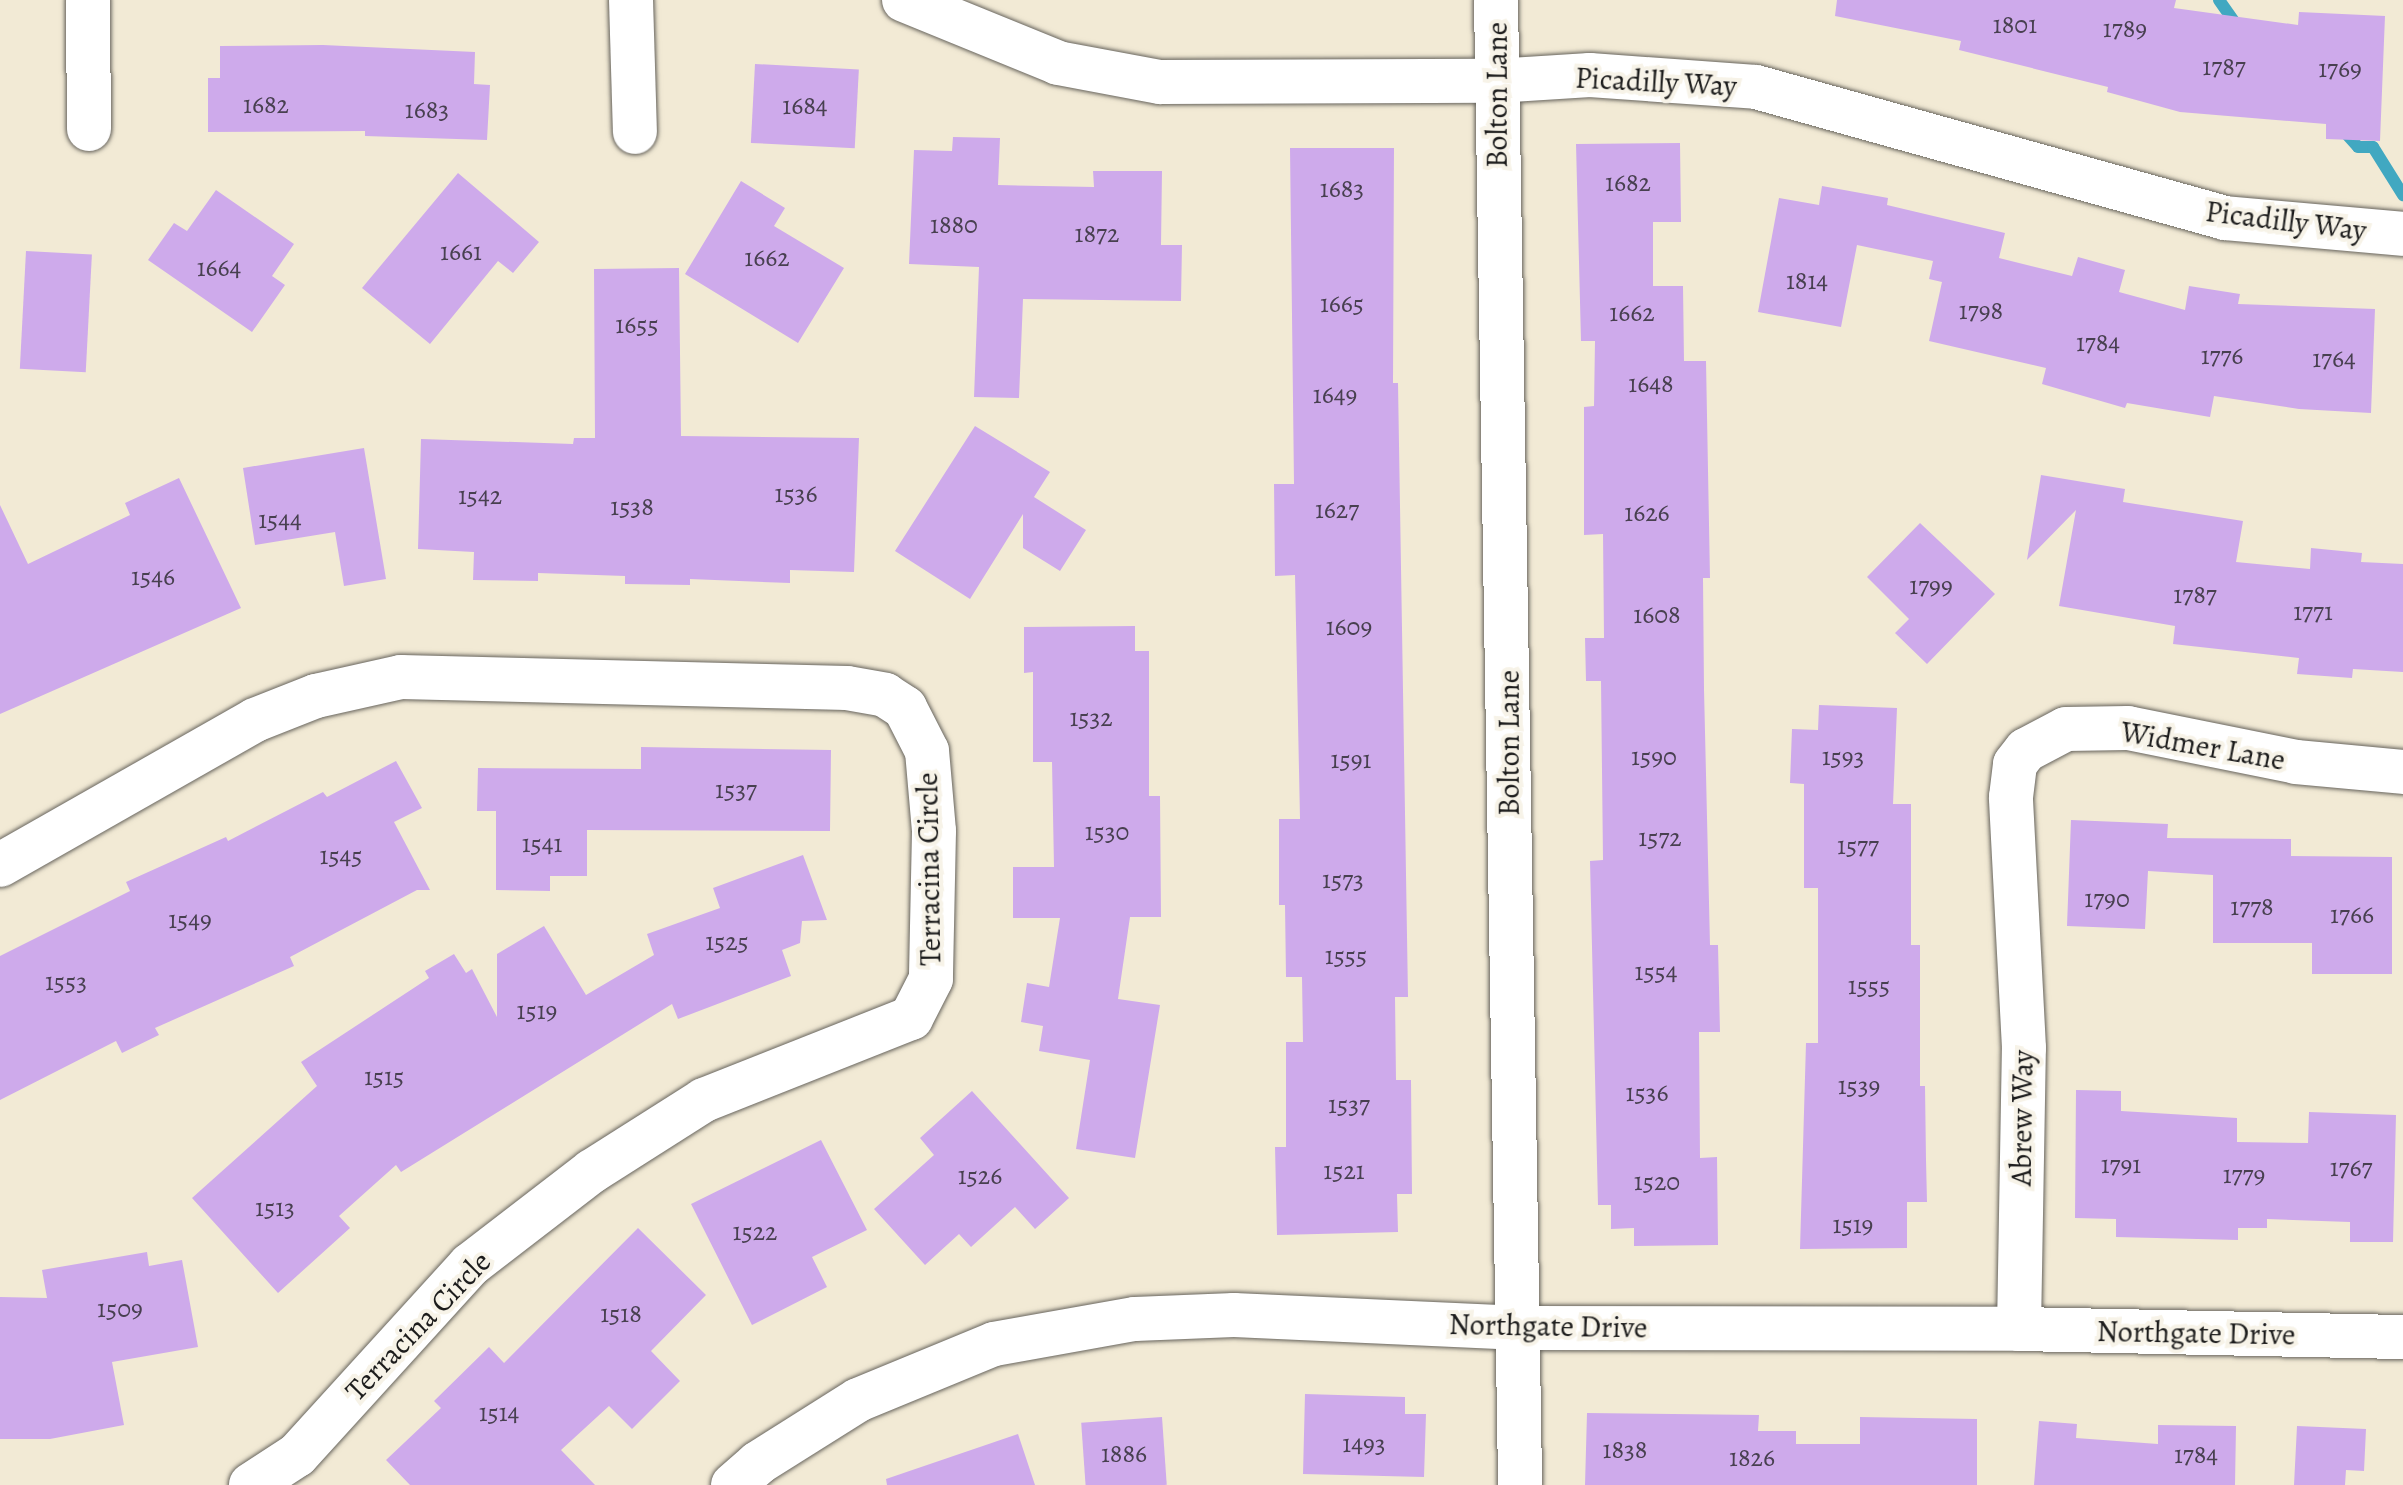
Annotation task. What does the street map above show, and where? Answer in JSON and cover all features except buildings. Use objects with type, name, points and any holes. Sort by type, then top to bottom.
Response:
[{"type":"street","points":[[88,0],[89,129]]},
{"type":"street","points":[[631,0],[635,132]]},
{"type":"street","name":"Picadilly Way","points":[[904,0],[1058,63],[1160,82],[1495,81],[1590,75],[1756,87],[2225,218],[2403,234]]},
{"type":"street","name":"Bolton Lane","points":[[1496,0],[1495,81],[1507,568],[1513,1248],[1521,1328],[1520,1485]]},
{"type":"street","name":"Terracina Circle","points":[[0,865],[255,720],[316,696],[401,677],[847,688],[885,695],[905,708],[927,751],[934,831],[931,979],[911,1018],[704,1100],[592,1171],[470,1265],[297,1455],[251,1485]]},
{"type":"street","name":"Widmer Lane","points":[[2017,908],[2011,797],[2015,764],[2026,750],[2066,729],[2128,728],[2296,762],[2403,772]]},
{"type":"street","name":"Abrew Way","points":[[2017,908],[2024,1048],[2019,1329]]},
{"type":"street","name":"Northgate Drive","points":[[733,1485],[758,1463],[858,1400],[994,1344],[1135,1319],[1234,1315],[1521,1328],[2019,1329],[2403,1337]]},
{"type":"waterway","points":[[2219,0],[2238,27]]},
{"type":"waterway","points":[[2341,128],[2358,147],[2373,147],[2403,195]]}]
